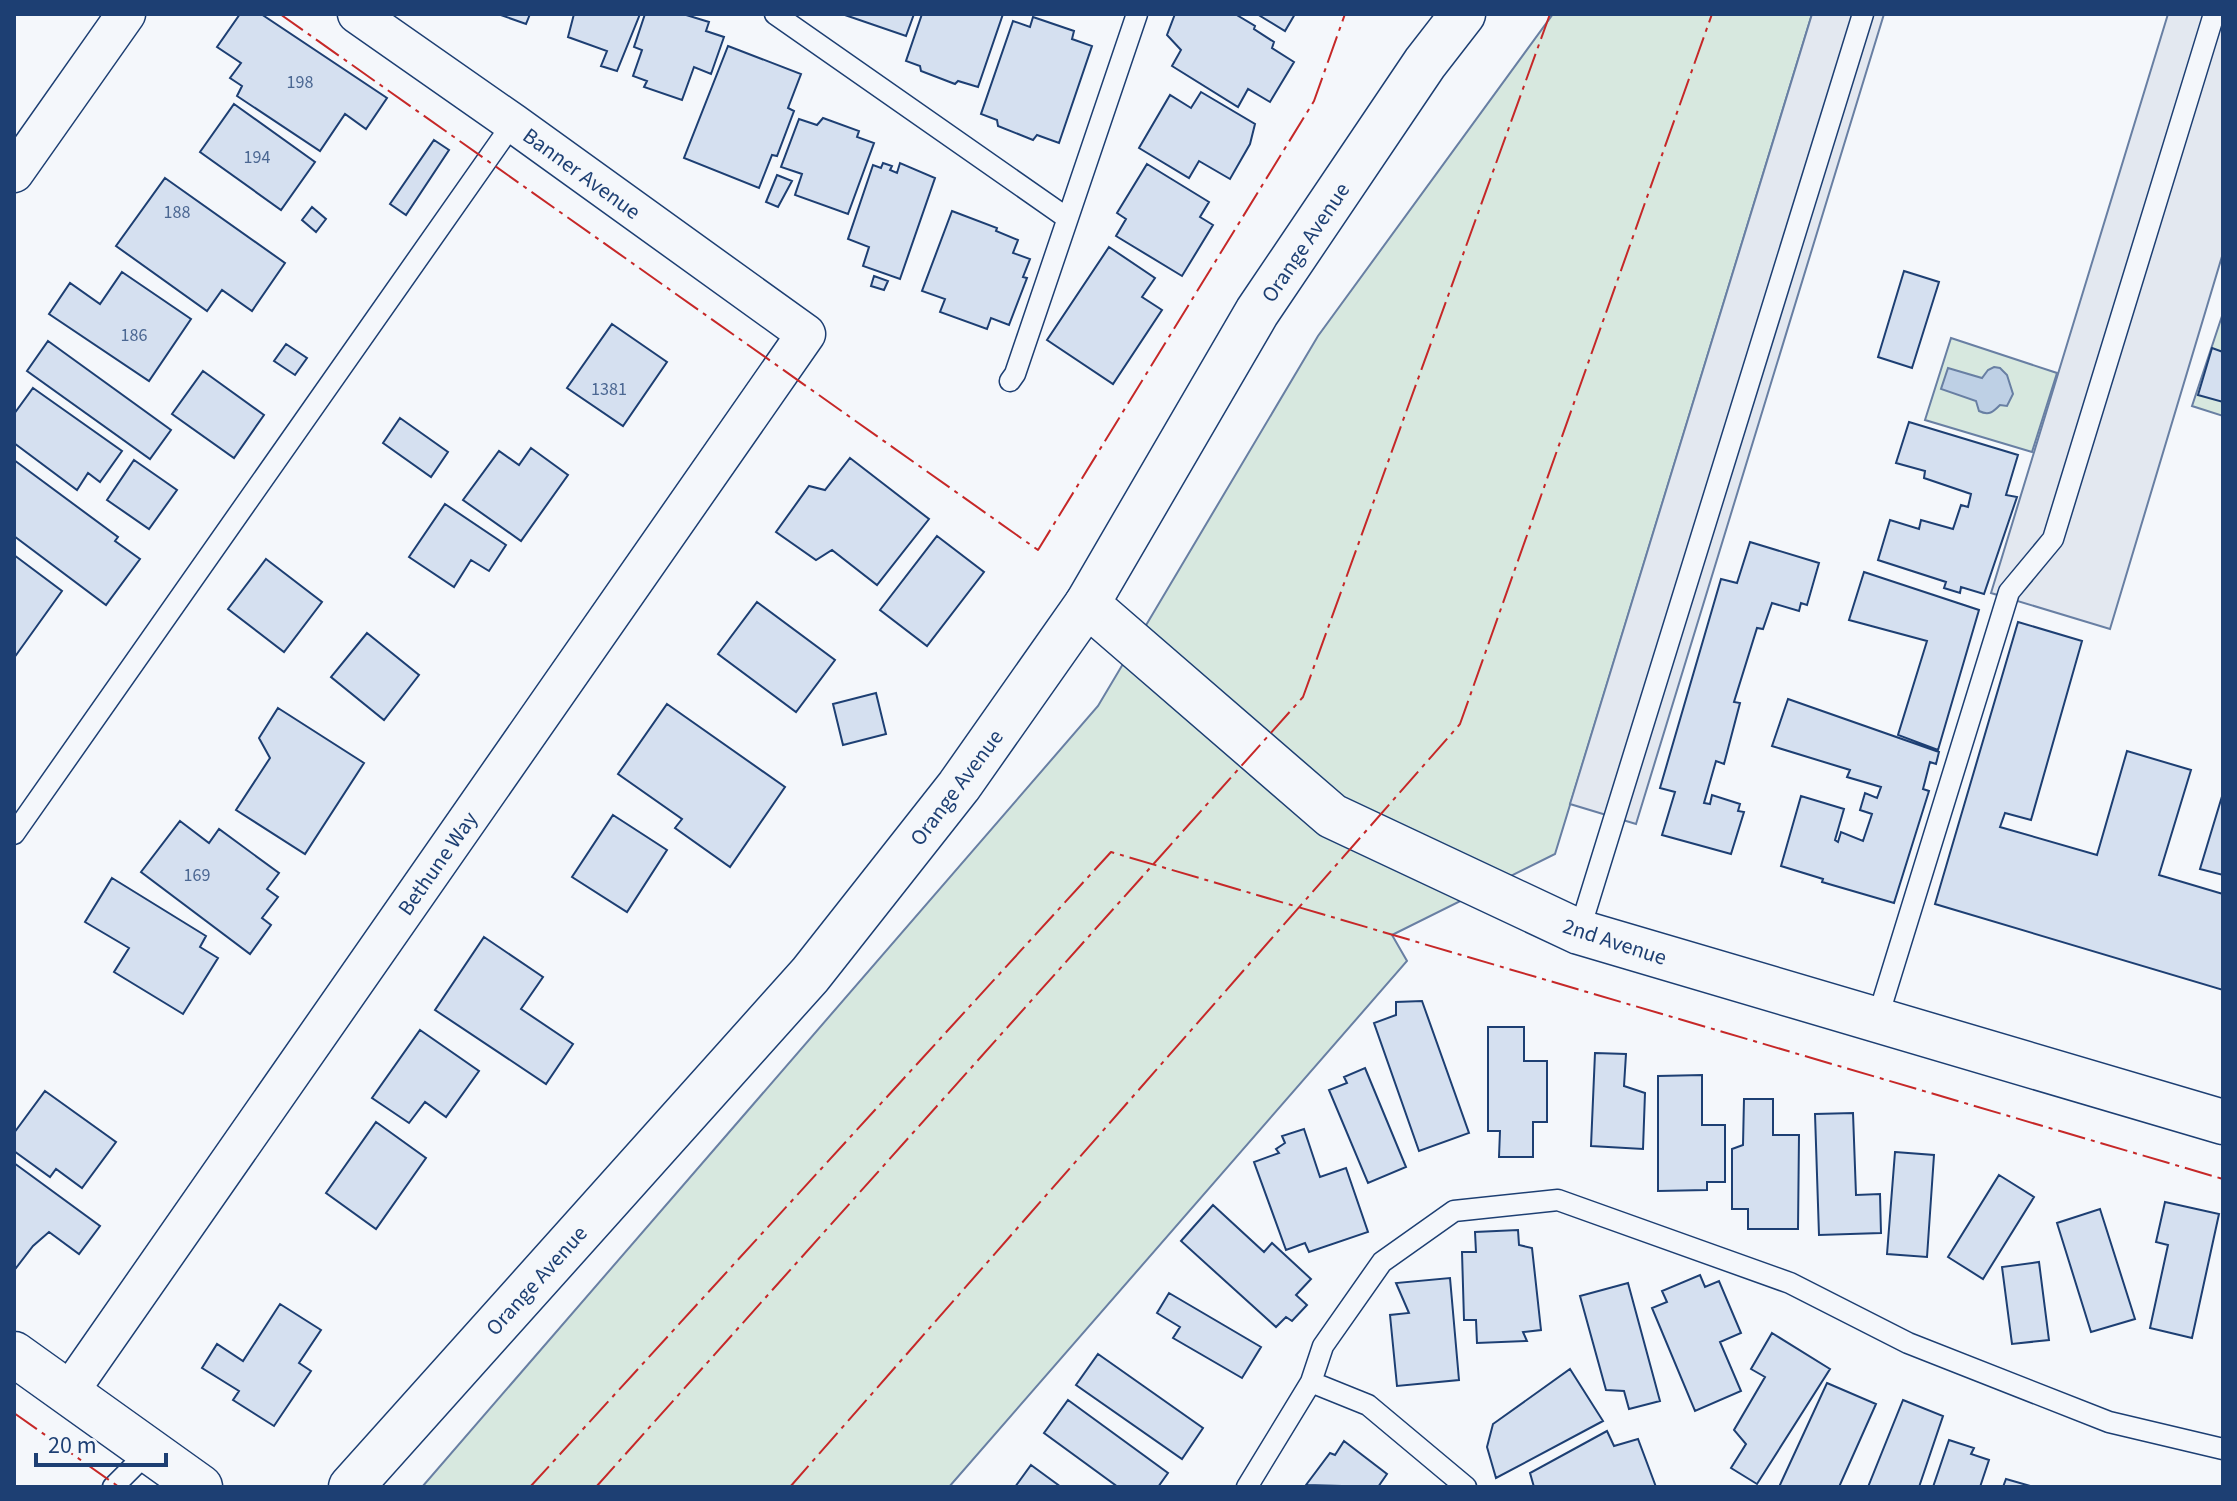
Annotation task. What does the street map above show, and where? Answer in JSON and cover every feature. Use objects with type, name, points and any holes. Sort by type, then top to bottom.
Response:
[{"type":"main road","name":"Orange Avenue","points":[[351,1487],[810,975],[959,786],[1087,604],[1257,312],[1425,63],[1463,14]]},
{"type":"main road","name":"2nd Avenue","points":[[1087,604],[1332,816],[1579,932],[2223,1122]]},
{"type":"main road","points":[[14,1354],[200,1487]]},
{"type":"street","points":[[14,173],[126,14]]},
{"type":"street","name":"Banner Avenue","points":[[357,14],[806,334]]},
{"type":"street","name":"Bethune Way","points":[[69,1392],[806,334]]},
{"type":"lane","points":[[775,14],[1067,218]]},
{"type":"lane","points":[[1010,381],[1015,374],[1137,14]]},
{"type":"lane","points":[[1579,932],[1863,14]]},
{"type":"lane","points":[[1877,1020],[2009,592],[2053,539],[2214,14]]},
{"type":"lane","points":[[14,834],[513,123]]},
{"type":"lane","points":[[1247,1487],[1311,1382],[1323,1346],[1382,1262],[1454,1211],[1558,1200],[1790,1283],[1908,1343],[2109,1422],[2223,1449]]},
{"type":"lane","points":[[1311,1382],[1368,1405],[1466,1487]]},
{"type":"lane","points":[[113,1487],[150,1450]]},
{"type":"shaded area","points":[[1553,14],[1812,14],[1555,854],[1392,935],[1407,961],[949,1487],[422,1487],[1098,706],[1318,336]]},
{"type":"shaded area","points":[[1812,14],[1884,14],[1636,824],[1570,804]]},
{"type":"shaded area","points":[[2168,14],[2223,14],[2223,253],[2110,629],[1991,593]]},
{"type":"shaded area","points":[[2223,313],[2223,416],[2192,406]]},
{"type":"shaded area","points":[[1951,338],[2057,373],[2032,452],[1925,420]]},
{"type":"water","points":[[1994,367],[2007,375],[2013,394],[2007,406],[2000,405],[1991,412],[1982,412],[1976,401],[1941,389],[1948,368],[1982,378]]},
{"type":"building","points":[[240,14],[261,14],[387,98],[366,129],[345,114],[320,151],[237,96],[242,86],[230,78],[241,63],[217,47]]},
{"type":"building","points":[[498,14],[530,14],[526,24]]},
{"type":"building","points":[[574,14],[640,14],[617,71],[601,66],[607,51],[568,37]]},
{"type":"building","points":[[645,14],[683,14],[709,22],[706,31],[724,37],[711,74],[694,67],[682,100],[644,87],[647,81],[633,76],[642,50],[634,47]]},
{"type":"building","points":[[842,14],[914,14],[906,36]]},
{"type":"building","points":[[922,14],[1003,14],[978,87],[958,81],[955,84],[921,71],[920,66],[906,61]]},
{"type":"building","points":[[1175,14],[1235,14],[1274,42],[1272,48],[1294,62],[1270,102],[1248,89],[1238,107],[1172,66],[1181,50],[1167,35]]},
{"type":"building","points":[[1257,14],[1295,14],[1285,31]]},
{"type":"building","points":[[1033,17],[1074,31],[1072,39],[1092,46],[1059,143],[1037,135],[1033,140],[998,126],[997,120],[981,114],[1013,21],[1030,27]]},
{"type":"building","points":[[728,46],[801,74],[788,108],[794,111],[777,156],[772,155],[759,188],[684,158]]},
{"type":"building","points":[[1201,92],[1255,124],[1250,144],[1230,179],[1199,161],[1189,178],[1139,148],[1170,95],[1191,108]]},
{"type":"building","points":[[234,104],[315,162],[281,210],[200,152]]},
{"type":"building","points":[[823,118],[859,131],[857,137],[874,143],[848,214],[795,195],[802,174],[781,167],[799,119],[817,125]]},
{"type":"building","points":[[434,140],[449,150],[406,215],[390,204]]},
{"type":"building","points":[[883,163],[892,166],[890,170],[897,173],[900,163],[935,178],[900,279],[863,266],[869,247],[848,239],[873,165],[881,168]]},
{"type":"building","points":[[1147,164],[1209,202],[1200,217],[1213,225],[1182,276],[1116,236],[1126,219],[1117,213]]},
{"type":"building","points":[[777,175],[792,181],[778,207],[766,202]]},
{"type":"building","points":[[165,178],[285,263],[252,311],[222,290],[207,311],[116,246]]},
{"type":"building","points":[[312,207],[326,219],[316,232],[302,220]]},
{"type":"building","points":[[952,211],[997,228],[996,231],[1018,240],[1013,253],[1030,259],[1023,277],[1027,278],[1009,325],[991,318],[987,329],[940,312],[945,299],[922,291]]},
{"type":"building","points":[[1109,247],[1155,278],[1142,297],[1162,310],[1113,384],[1047,340]]},
{"type":"building","points":[[1904,271],[1939,282],[1912,368],[1878,357]]},
{"type":"building","points":[[122,272],[191,319],[149,381],[49,314],[70,283],[100,304]]},
{"type":"building","points":[[874,276],[888,281],[884,290],[871,286]]},
{"type":"building","points":[[612,324],[667,362],[623,426],[567,388]]},
{"type":"building","points":[[48,341],[171,430],[150,459],[27,371]]},
{"type":"building","points":[[286,344],[307,358],[295,375],[274,361]]},
{"type":"building","points":[[2212,348],[2223,352],[2223,402],[2198,395]]},
{"type":"building","points":[[203,371],[264,415],[234,458],[172,414]]},
{"type":"building","points":[[33,388],[122,451],[100,482],[88,473],[77,490],[14,443],[14,414]]},
{"type":"building","points":[[400,418],[448,452],[431,477],[383,443]]},
{"type":"building","points":[[1909,422],[2018,455],[2006,495],[2017,497],[1984,594],[1961,587],[1960,593],[1944,588],[1946,582],[1878,560],[1890,520],[1919,529],[1921,520],[1953,529],[1961,505],[1968,507],[1971,494],[1924,478],[1925,471],[1896,463]]},
{"type":"building","points":[[531,448],[568,475],[521,541],[463,500],[499,451],[519,465]]},
{"type":"building","points":[[850,458],[929,519],[877,585],[832,550],[816,560],[776,532],[809,486],[825,490]]},
{"type":"building","points":[[14,460],[118,537],[115,541],[140,559],[106,605],[14,536]]},
{"type":"building","points":[[134,460],[177,490],[149,529],[107,500]]},
{"type":"building","points":[[445,504],[506,545],[489,571],[471,560],[454,587],[409,557]]},
{"type":"building","points":[[937,536],[984,572],[927,646],[880,610]]},
{"type":"building","points":[[1750,542],[1819,563],[1807,605],[1801,603],[1799,611],[1772,603],[1763,629],[1757,628],[1734,702],[1740,703],[1724,764],[1716,761],[1704,803],[1710,804],[1712,795],[1740,804],[1738,811],[1744,812],[1731,854],[1662,835],[1675,792],[1660,788],[1721,579],[1737,583]]},
{"type":"building","points":[[14,555],[62,591],[14,658]]},
{"type":"building","points":[[266,559],[322,602],[284,652],[228,609]]},
{"type":"building","points":[[1864,572],[1979,610],[1938,750],[1898,735],[1927,641],[1849,620]]},
{"type":"building","points":[[757,602],[835,660],[796,712],[718,654]]},
{"type":"building","points":[[2018,622],[2082,641],[2031,820],[2005,813],[2000,827],[2097,855],[2127,751],[2191,770],[2159,875],[2223,894],[2223,990],[1935,904]]},
{"type":"building","points":[[367,633],[419,675],[384,720],[331,677]]},
{"type":"building","points":[[876,693],[886,734],[843,745],[833,704]]},
{"type":"building","points":[[1788,699],[1939,752],[1936,764],[1930,762],[1923,789],[1929,791],[1894,903],[1822,882],[1823,879],[1781,866],[1801,796],[1844,809],[1835,840],[1838,842],[1841,832],[1863,841],[1872,814],[1860,810],[1865,793],[1877,798],[1881,787],[1847,777],[1850,770],[1772,746]]},
{"type":"building","points":[[667,704],[785,787],[730,867],[675,828],[682,819],[618,774]]},
{"type":"building","points":[[278,708],[364,763],[305,854],[236,810],[270,758],[259,738]]},
{"type":"building","points":[[2223,793],[2223,875],[2200,869]]},
{"type":"building","points":[[613,815],[667,850],[627,912],[572,877]]},
{"type":"building","points":[[180,821],[209,843],[219,829],[279,873],[267,889],[278,897],[262,918],[271,925],[250,954],[141,872]]},
{"type":"building","points":[[112,878],[206,936],[200,947],[218,958],[183,1014],[114,972],[129,948],[85,922]]},
{"type":"building","points":[[484,937],[543,977],[521,1009],[573,1044],[546,1084],[435,1010]]},
{"type":"building","points":[[1422,1001],[1469,1133],[1419,1151],[1374,1023],[1396,1015],[1396,1002]]},
{"type":"building","points":[[1488,1027],[1524,1027],[1524,1061],[1547,1061],[1547,1122],[1533,1122],[1533,1157],[1499,1157],[1500,1131],[1488,1131]]},
{"type":"building","points":[[420,1030],[479,1071],[446,1117],[425,1102],[409,1123],[372,1098]]},
{"type":"building","points":[[1595,1053],[1626,1054],[1624,1086],[1645,1093],[1643,1149],[1591,1146]]},
{"type":"building","points":[[1365,1068],[1406,1167],[1368,1183],[1329,1090],[1347,1083],[1344,1077]]},
{"type":"building","points":[[1702,1075],[1702,1125],[1725,1125],[1725,1182],[1707,1182],[1707,1190],[1658,1191],[1658,1076]]},
{"type":"building","points":[[45,1091],[116,1142],[82,1188],[56,1169],[50,1177],[14,1151],[14,1133]]},
{"type":"building","points":[[1744,1099],[1773,1099],[1773,1135],[1799,1135],[1798,1229],[1748,1229],[1748,1209],[1732,1209],[1732,1149],[1743,1145]]},
{"type":"building","points":[[1853,1113],[1856,1195],[1880,1194],[1881,1233],[1819,1235],[1815,1114]]},
{"type":"building","points":[[376,1122],[426,1158],[376,1229],[326,1193]]},
{"type":"building","points":[[1304,1129],[1320,1177],[1346,1168],[1368,1232],[1309,1252],[1305,1243],[1286,1250],[1254,1162],[1279,1153],[1276,1149],[1285,1143],[1282,1136]]},
{"type":"building","points":[[1895,1152],[1934,1155],[1927,1257],[1887,1254]]},
{"type":"building","points":[[14,1163],[100,1226],[79,1254],[49,1232],[16,1268],[14,1266]]},
{"type":"building","points":[[1999,1175],[2034,1197],[1983,1279],[1948,1257]]},
{"type":"building","points":[[2165,1202],[2219,1214],[2192,1338],[2150,1328],[2168,1245],[2156,1242]]},
{"type":"building","points":[[1213,1205],[1264,1252],[1272,1243],[1311,1279],[1296,1295],[1307,1305],[1292,1321],[1286,1317],[1276,1327],[1181,1241]]},
{"type":"building","points":[[2100,1209],[2135,1319],[2091,1332],[2057,1223]]},
{"type":"building","points":[[1518,1230],[1519,1245],[1532,1248],[1541,1330],[1523,1332],[1527,1341],[1477,1343],[1476,1320],[1464,1320],[1462,1252],[1476,1252],[1475,1232]]},
{"type":"building","points":[[2039,1262],[2049,1340],[2012,1344],[2002,1267]]},
{"type":"building","points":[[1700,1275],[1705,1287],[1719,1281],[1741,1333],[1720,1342],[1741,1391],[1695,1411],[1652,1308],[1667,1302],[1662,1291]]},
{"type":"building","points":[[1450,1278],[1459,1380],[1397,1386],[1390,1315],[1409,1313],[1396,1283]]},
{"type":"building","points":[[1628,1283],[1660,1401],[1629,1409],[1624,1391],[1606,1390],[1580,1296]]},
{"type":"building","points":[[1169,1293],[1261,1347],[1242,1378],[1173,1338],[1180,1327],[1157,1313]]},
{"type":"building","points":[[280,1304],[321,1330],[299,1363],[311,1371],[274,1426],[233,1400],[239,1391],[202,1368],[217,1344],[243,1361]]},
{"type":"building","points":[[1772,1333],[1830,1369],[1757,1484],[1731,1468],[1746,1444],[1734,1430],[1765,1377],[1751,1369]]},
{"type":"building","points":[[1098,1354],[1203,1428],[1182,1459],[1076,1385]]},
{"type":"building","points":[[1570,1369],[1603,1421],[1496,1478],[1487,1447],[1493,1424]]},
{"type":"building","points":[[1827,1383],[1876,1404],[1839,1487],[1779,1487]]},
{"type":"building","points":[[1068,1400],[1168,1473],[1158,1487],[1118,1487],[1044,1433]]},
{"type":"building","points":[[1903,1400],[1943,1416],[1919,1487],[1868,1487]]},
{"type":"building","points":[[1607,1431],[1614,1446],[1638,1439],[1656,1487],[1534,1487],[1530,1473]]},
{"type":"building","points":[[1949,1440],[1974,1448],[1971,1454],[1989,1460],[1980,1487],[1933,1487]]},
{"type":"building","points":[[1344,1441],[1387,1474],[1378,1487],[1306,1485],[1330,1453],[1335,1455]]},
{"type":"building","points":[[1031,1465],[1061,1487],[1015,1487]]},
{"type":"building","points":[[2006,1479],[2034,1487],[2003,1487]]},
{"type":"power","points":[[280,14],[1038,550],[1314,101],[1345,14]]},
{"type":"power","points":[[596,1487],[1303,697],[1550,14]]},
{"type":"power","points":[[790,1487],[1460,724],[1712,14]]},
{"type":"power","points":[[530,1487],[1111,852],[2223,1179]]},
{"type":"power","points":[[14,1413],[119,1487]]}]
